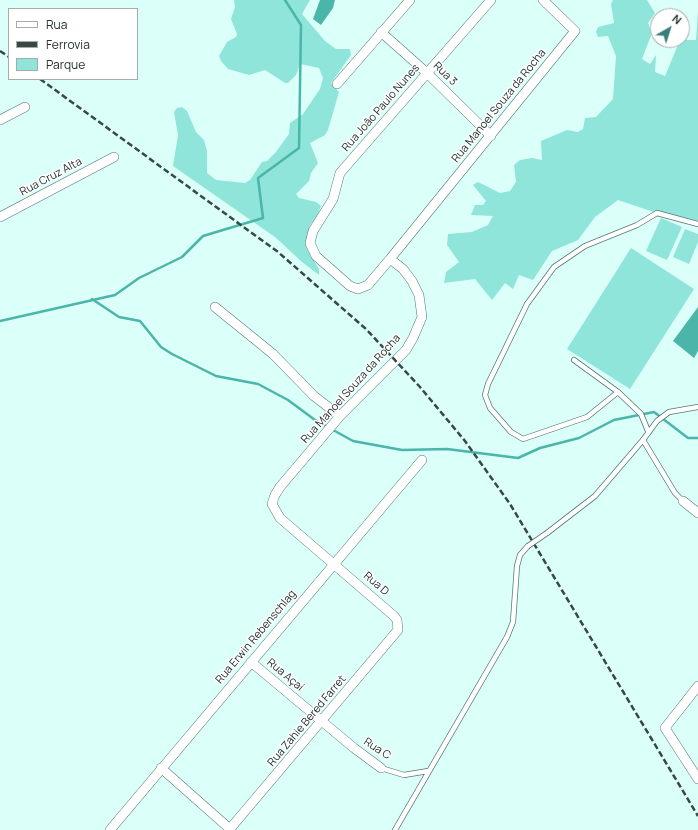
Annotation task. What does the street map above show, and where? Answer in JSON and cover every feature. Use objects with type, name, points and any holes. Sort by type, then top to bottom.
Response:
[{"type":"street","points":[[337,84],[410,0]]},
{"type":"street","name":"Rua João Paulo Nunes","points":[[390,259],[368,285],[358,289],[350,286],[316,256],[310,243],[313,232],[333,199],[340,173],[491,0]]},
{"type":"street","name":"Rua Manoel Souza da Rocha","points":[[334,564],[280,518],[272,504],[275,495],[280,487],[340,416],[406,350],[422,317],[419,296],[412,281],[403,269],[390,259],[575,31],[543,0]]},
{"type":"street","name":"Rua 3","points":[[381,32],[427,73],[491,136]]},
{"type":"street","points":[[0,120],[25,107]]},
{"type":"street","name":"Rua Cruz Alta","points":[[0,217],[114,157]]},
{"type":"street","points":[[215,307],[273,354],[314,396],[340,416]]},
{"type":"street","name":"Rua Erwin Rebenschlag","points":[[110,830],[422,460]]},
{"type":"street","points":[[683,501],[698,513]]},
{"type":"street","name":"Rua D","points":[[334,564],[394,616],[398,625]]},
{"type":"street","name":"Rua Zahie Bered Farret","points":[[230,829],[395,635],[398,625]]},
{"type":"street","name":"Rua Açaí","points":[[251,662],[322,722]]},
{"type":"street","points":[[698,686],[665,728],[698,779]]},
{"type":"street","name":"Rua C","points":[[322,722],[381,768]]},
{"type":"street","points":[[161,768],[230,829]]},
{"type":"lane","points":[[618,392],[587,417],[523,439],[511,432],[500,421],[490,408],[485,395],[488,384],[527,304],[554,267],[585,246],[637,225],[657,213],[698,224]]},
{"type":"lane","points":[[574,360],[618,392],[641,414],[648,431]]},
{"type":"lane","points":[[395,830],[507,636],[513,622],[517,566],[520,555],[528,546],[595,496],[643,440],[656,421],[669,412],[698,407]]},
{"type":"lane","points":[[643,440],[675,493],[683,501]]},
{"type":"lane","name":"Rua C","points":[[381,768],[404,775],[428,771]]},
{"type":"green space","points":[[234,0],[310,0],[302,14],[325,41],[336,49],[350,49],[351,55],[331,83],[339,92],[328,130],[325,135],[310,143],[318,163],[311,173],[309,181],[296,194],[299,198],[316,202],[321,206],[317,216],[310,225],[307,237],[307,249],[319,269],[319,275],[302,262],[275,237],[173,166],[178,135],[174,112],[177,108],[182,107],[187,111],[196,132],[204,140],[207,151],[207,173],[216,180],[245,183],[250,180],[262,162],[267,161],[276,152],[289,134],[290,123],[303,114],[320,89],[323,78],[319,68],[300,64],[296,75],[288,83],[285,83],[265,70],[249,75],[228,69],[221,61],[219,56],[227,42],[236,37],[237,34],[231,19],[235,7]]},
{"type":"green space","points":[[613,0],[647,0],[652,8],[650,8],[650,20],[648,23],[650,28],[650,38],[642,59],[650,64],[656,55],[655,72],[665,76],[677,48],[690,48],[690,40],[696,40],[698,10],[698,227],[618,200],[595,217],[578,240],[552,251],[533,280],[519,275],[513,289],[505,283],[492,300],[475,279],[444,283],[446,272],[459,262],[447,245],[448,234],[472,232],[488,225],[493,216],[471,215],[475,205],[483,205],[486,201],[473,185],[478,182],[500,193],[510,191],[516,182],[514,165],[520,160],[532,158],[542,160],[541,141],[567,130],[578,132],[583,129],[585,118],[596,117],[613,99],[616,56],[608,36],[598,37],[596,32],[598,27],[614,23],[611,4]]},
{"type":"green space","points":[[661,218],[682,227],[667,260],[646,251]]},
{"type":"green space","points":[[685,229],[698,234],[698,242],[689,264],[673,257]]},
{"type":"green space","points":[[631,248],[694,289],[630,389],[567,349]]},
{"type":"shaded area","points":[[320,0],[335,0],[333,8],[321,25],[313,19]]},
{"type":"shaded area","points":[[698,307],[698,351],[694,358],[673,341]]},
{"type":"waterway","points":[[0,321],[115,295],[139,278],[182,257],[203,236],[263,218],[258,178],[299,148],[301,25],[285,0]]},
{"type":"waterway","points":[[92,299],[119,317],[140,321],[161,347],[172,354],[216,376],[258,384],[288,400],[315,420],[353,441],[402,450],[447,449],[518,458],[540,448],[579,438],[614,420],[654,412],[688,438],[698,438]]},
{"type":"railway","points":[[0,51],[8,56]]},
{"type":"railway","points":[[41,80],[278,252],[366,329],[420,387],[465,441],[510,504],[698,816]]}]
